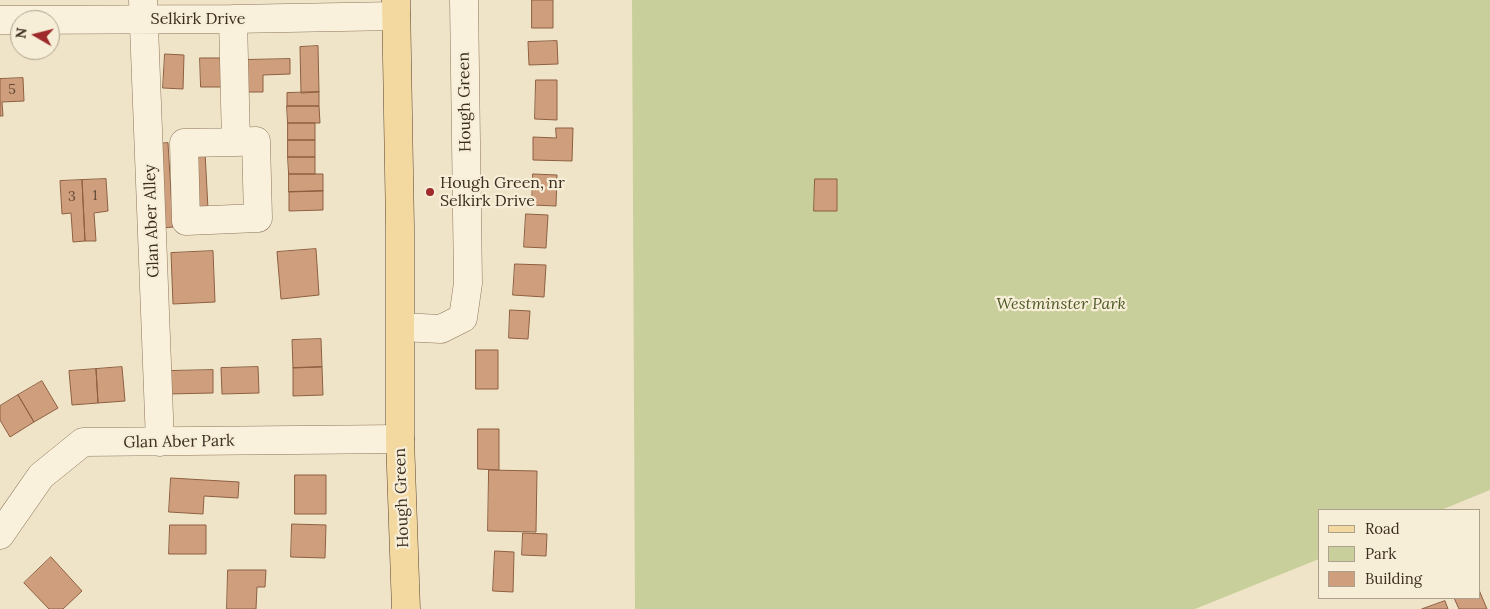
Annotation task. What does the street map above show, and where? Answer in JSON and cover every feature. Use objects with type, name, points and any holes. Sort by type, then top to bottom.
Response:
[{"type":"main road","name":"Hough Green","points":[[396,8],[401,327],[400,439],[406,609]]},
{"type":"street","name":"Hough Green","points":[[401,327],[441,330],[463,318],[468,283],[464,0]]},
{"type":"street","name":"Selkirk Drive","points":[[0,20],[144,10],[233,19],[396,8]]},
{"type":"street","name":"Glan Aber Alley","points":[[144,10],[160,442]]},
{"type":"street","points":[[233,19],[236,142]]},
{"type":"street","name":"Glan Aber Park","points":[[0,535],[41,476],[83,442],[400,439]]},
{"type":"green space","name":"Westminster Park","points":[[632,0],[1490,0],[1490,490],[1443,509],[1318,509],[1318,559],[1195,609],[635,609]]},
{"type":"building","points":[[532,0],[553,0],[553,28],[532,28]]},
{"type":"building","points":[[557,41],[558,64],[529,65],[528,42]]},
{"type":"building","points":[[318,46],[319,92],[301,93],[300,47]]},
{"type":"building","points":[[165,54],[184,55],[183,89],[163,88]]},
{"type":"building","points":[[200,58],[222,58],[222,87],[201,87]]},
{"type":"building","points":[[290,59],[290,74],[263,75],[263,92],[243,92],[243,60]]},
{"type":"building","points":[[23,78],[24,101],[2,102],[3,116],[0,116],[0,79]]},
{"type":"building","points":[[536,80],[557,80],[557,120],[535,119]]},
{"type":"building","points":[[319,92],[319,106],[287,106],[287,93]]},
{"type":"building","points":[[287,106],[319,106],[320,123],[288,123]]},
{"type":"building","points":[[288,123],[315,123],[315,140],[288,140]]},
{"type":"building","points":[[556,128],[573,128],[572,161],[533,160],[533,137],[556,138]]},
{"type":"building","points":[[288,140],[315,140],[315,157],[288,157]]},
{"type":"building","points":[[168,143],[173,227],[161,228],[156,144]]},
{"type":"building","points":[[205,152],[208,209],[196,210],[194,153]]},
{"type":"building","points":[[288,157],[315,157],[315,174],[289,174]]},
{"type":"building","points":[[289,174],[323,174],[323,191],[289,192]]},
{"type":"building","points":[[533,174],[557,175],[556,206],[532,205]]},
{"type":"building","points":[[106,179],[108,211],[94,213],[96,241],[85,241],[82,180]]},
{"type":"building","points":[[815,179],[837,179],[837,211],[814,211]]},
{"type":"building","points":[[82,180],[85,241],[73,242],[71,213],[62,214],[60,181]]},
{"type":"building","points":[[323,191],[323,210],[289,211],[289,192]]},
{"type":"building","points":[[526,214],[548,215],[546,248],[524,247]]},
{"type":"building","points":[[316,249],[319,295],[281,299],[277,252]]},
{"type":"building","points":[[213,251],[215,302],[173,304],[171,253]]},
{"type":"building","points":[[515,264],[546,265],[544,297],[513,295]]},
{"type":"building","points":[[510,310],[530,311],[528,339],[509,338]]},
{"type":"building","points":[[321,339],[322,367],[293,368],[292,340]]},
{"type":"building","points":[[476,350],[498,350],[498,389],[476,389]]},
{"type":"building","points":[[122,367],[125,401],[98,403],[96,369]]},
{"type":"building","points":[[258,367],[259,393],[222,394],[221,368]]},
{"type":"building","points":[[322,367],[323,395],[293,396],[293,368]]},
{"type":"building","points":[[96,369],[98,403],[72,405],[69,371]]},
{"type":"building","points":[[213,370],[213,393],[168,394],[168,371]]},
{"type":"building","points":[[42,381],[58,408],[34,422],[18,395]]},
{"type":"building","points":[[18,395],[34,422],[10,437],[0,420],[0,406]]},
{"type":"building","points":[[478,429],[499,429],[499,470],[478,469]]},
{"type":"building","points":[[489,470],[537,471],[536,532],[488,531]]},
{"type":"building","points":[[295,475],[326,475],[326,514],[295,514]]},
{"type":"building","points":[[171,478],[239,482],[238,498],[204,496],[203,514],[169,512]]},
{"type":"building","points":[[292,524],[326,525],[325,558],[291,557]]},
{"type":"building","points":[[170,525],[206,525],[206,554],[169,554]]},
{"type":"building","points":[[523,533],[547,534],[546,556],[522,555]]},
{"type":"building","points":[[495,551],[514,552],[513,592],[493,591]]},
{"type":"building","points":[[51,557],[82,591],[63,609],[49,609],[24,583]]},
{"type":"building","points":[[228,570],[266,570],[265,587],[257,587],[256,609],[227,609]]},
{"type":"building","points":[[1480,592],[1487,609],[1459,609],[1454,599],[1480,599]]},
{"type":"building","points":[[1445,601],[1448,609],[1422,609]]},
{"type":"place","name":"Hough Green, nr Selkirk Drive","points":[[430,192]]}]
